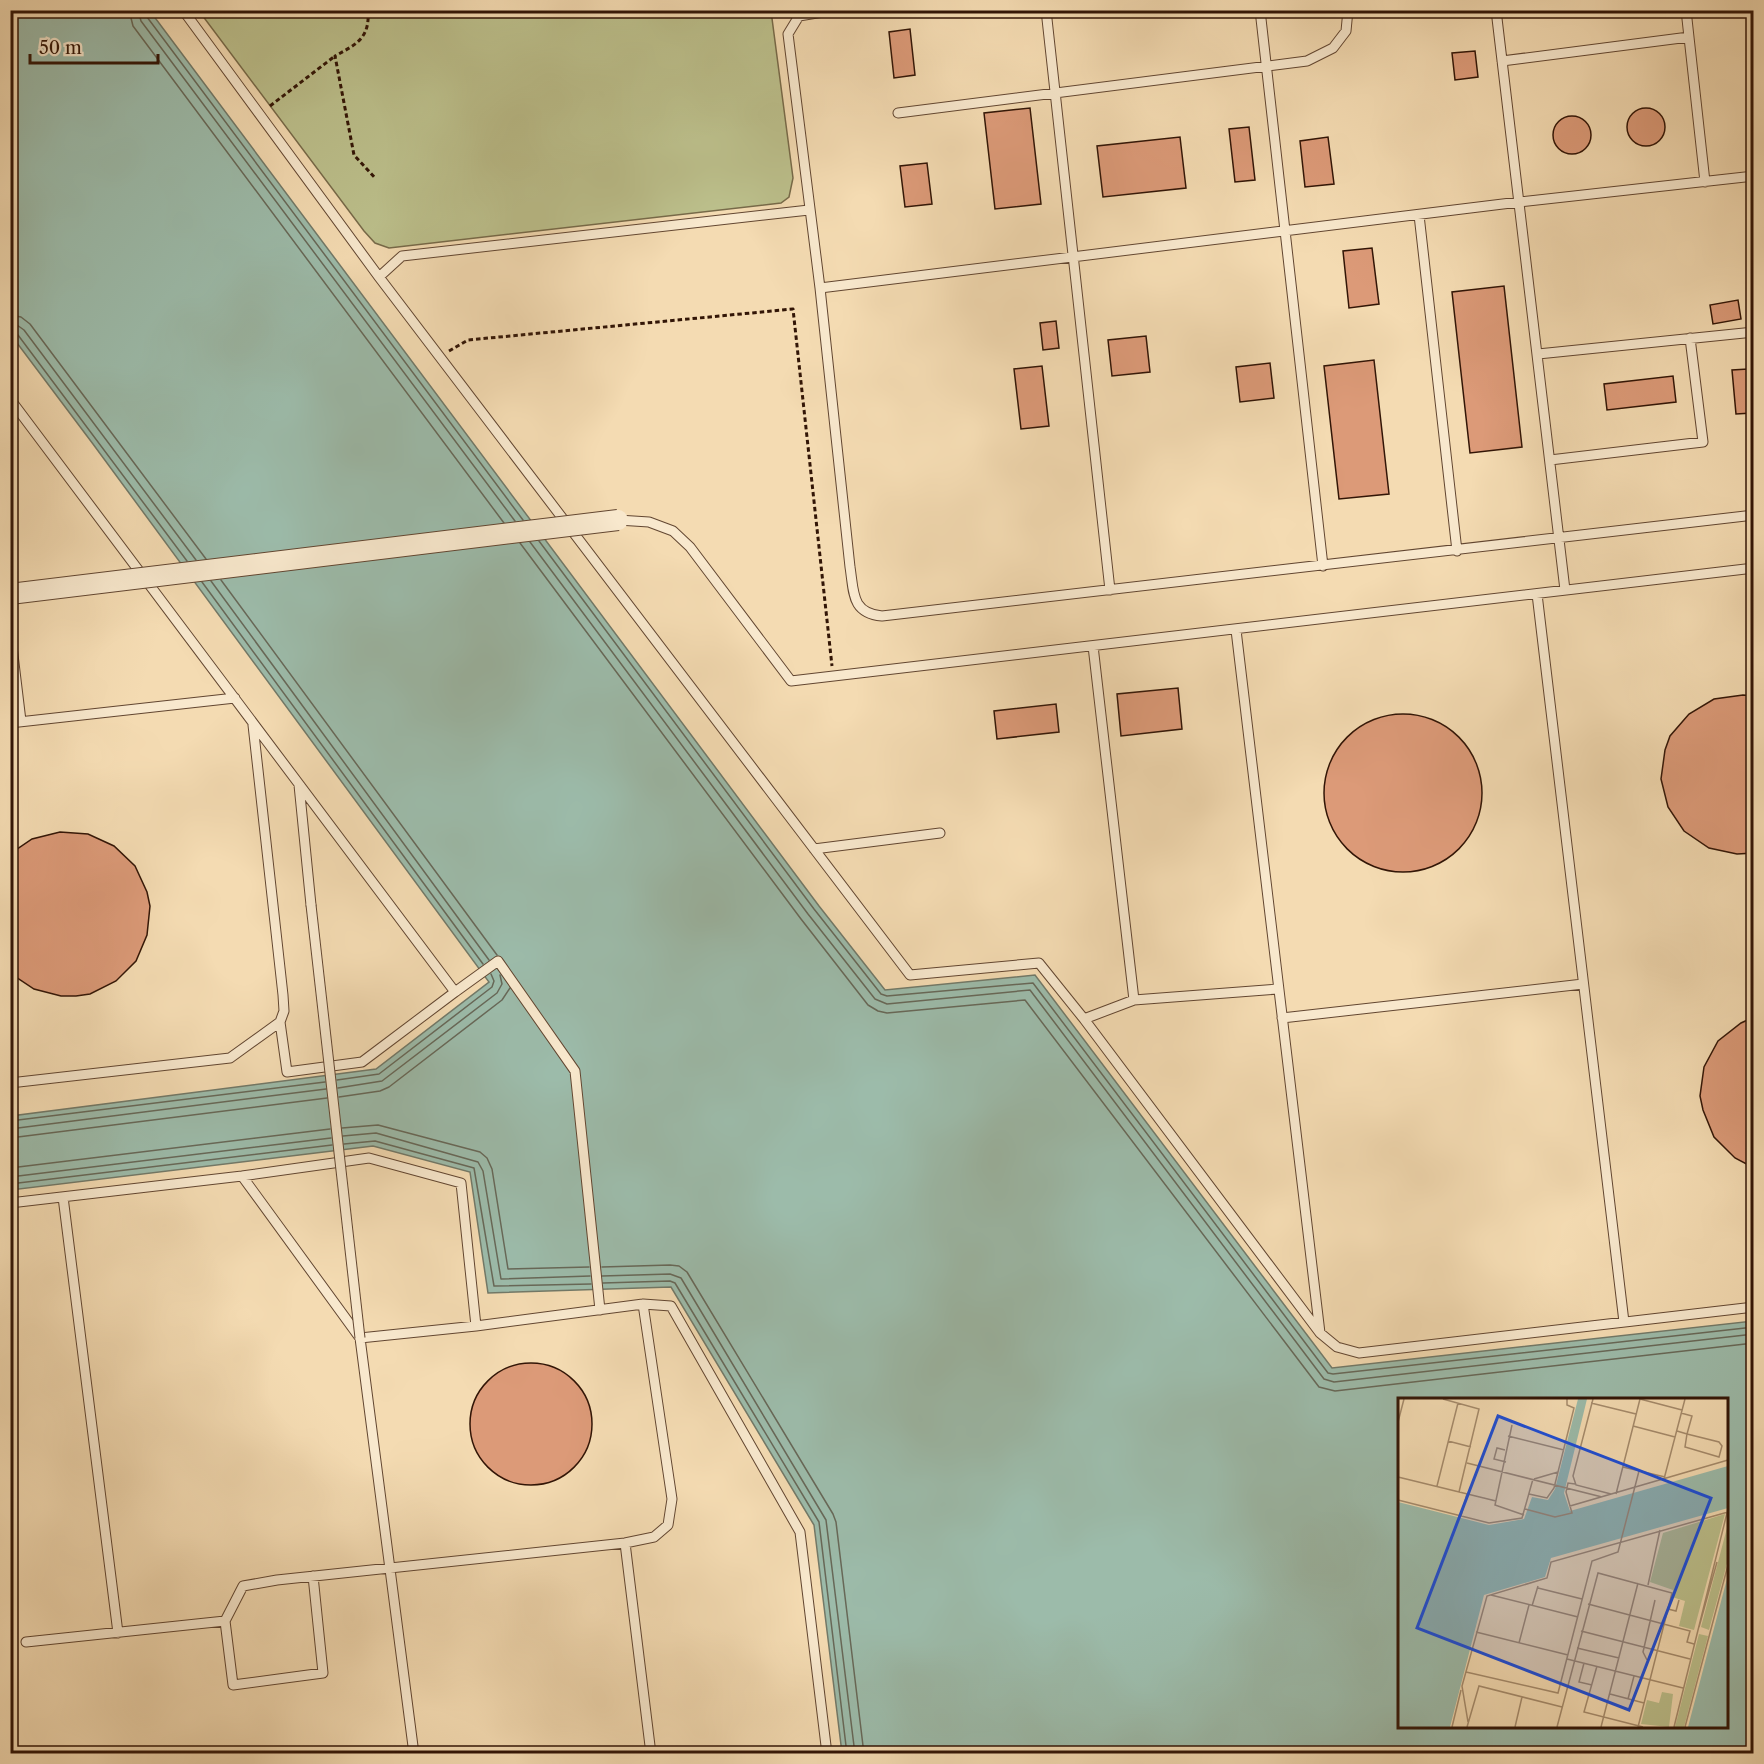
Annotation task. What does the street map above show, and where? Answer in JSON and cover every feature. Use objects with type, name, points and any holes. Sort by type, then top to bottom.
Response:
[{"type":"street","points":[[10,594],[618,520]]},
{"type":"lane","points":[[183,10],[440,358],[910,975],[1039,963],[1084,1019],[1320,1333],[1337,1347],[1359,1353],[1754,1307]]},
{"type":"lane","points":[[835,10],[799,16],[788,34],[820,288],[850,567],[855,597],[860,609],[870,615],[882,616],[1457,551],[1754,515]]},
{"type":"lane","points":[[1046,10],[1110,590]]},
{"type":"lane","points":[[1260,10],[1323,566]]},
{"type":"lane","points":[[898,113],[1307,61],[1333,48],[1346,31],[1348,10]]},
{"type":"lane","points":[[1497,10],[1565,590]]},
{"type":"lane","points":[[1686,10],[1705,182]]},
{"type":"lane","points":[[1502,61],[1689,37]]},
{"type":"lane","points":[[820,288],[1519,202],[1754,176]]},
{"type":"lane","points":[[379,277],[402,256],[809,210]]},
{"type":"lane","points":[[1419,215],[1457,551]]},
{"type":"lane","points":[[1538,354],[1754,332]]},
{"type":"lane","points":[[1550,459],[1703,442],[1690,339]]},
{"type":"lane","points":[[10,399],[455,992]]},
{"type":"lane","points":[[618,520],[649,522],[673,531],[690,547],[791,681],[1754,568]]},
{"type":"lane","points":[[1537,594],[1624,1322]]},
{"type":"lane","points":[[10,630],[21,721]]},
{"type":"lane","points":[[1236,630],[1320,1333]]},
{"type":"lane","points":[[1094,646],[1134,1000]]},
{"type":"lane","points":[[10,723],[235,698]]},
{"type":"lane","points":[[253,722],[284,995],[284,1011],[280,1022],[287,1072],[362,1062],[498,961],[575,1071],[600,1310]]},
{"type":"lane","points":[[299,783],[360,1338],[414,1754]]},
{"type":"lane","points":[[814,849],[940,833]]},
{"type":"lane","points":[[1282,1018],[1583,984]]},
{"type":"lane","points":[[1084,1019],[1134,1000],[1278,989]]},
{"type":"lane","points":[[10,1083],[230,1058],[280,1022]]},
{"type":"lane","points":[[10,1203],[242,1176],[369,1158],[461,1183],[476,1326]]},
{"type":"lane","points":[[242,1176],[360,1338]]},
{"type":"lane","points":[[63,1197],[118,1633]]},
{"type":"lane","points":[[360,1338],[476,1326],[643,1304],[671,1306],[800,1532],[827,1753],[813,1754]]},
{"type":"lane","points":[[313,1576],[323,1673],[234,1685],[225,1621],[243,1586],[313,1576],[390,1567],[625,1543],[654,1538],[668,1525],[672,1499],[643,1304]]},
{"type":"lane","points":[[625,1543],[651,1754]]},
{"type":"lane","points":[[26,1642],[225,1621]]},
{"type":"path","points":[[260,115],[364,36],[369,24],[368,10]]},
{"type":"path","points":[[336,56],[354,155],[376,179]]},
{"type":"path","points":[[440,358],[468,340],[794,309],[834,676]]},
{"type":"green space","points":[[199,11],[771,11],[793,178],[789,197],[781,203],[389,248],[375,243],[364,231]]},
{"type":"water","points":[[11,11],[150,11],[819,906],[885,990],[1035,975],[1332,1368],[1753,1321],[1753,1753],[842,1753],[814,1525],[671,1287],[488,1293],[470,1172],[373,1146],[11,1190],[11,1116],[376,1069],[489,982],[11,335]]},
{"type":"building","points":[[910,29],[915,75],[894,78],[889,32]]},
{"type":"building","points":[[1475,51],[1478,77],[1455,80],[1452,53]]},
{"type":"building","points":[[1030,108],[1041,204],[995,209],[984,113]]},
{"type":"building","points":[[1646,108],[1659,114],[1665,127],[1659,140],[1646,146],[1633,140],[1627,127],[1633,114]]},
{"type":"building","points":[[1572,116],[1585,122],[1591,135],[1585,148],[1572,154],[1559,148],[1553,135],[1559,122]]},
{"type":"building","points":[[1249,127],[1255,180],[1235,182],[1229,129]]},
{"type":"building","points":[[1180,137],[1186,188],[1103,197],[1097,146]]},
{"type":"building","points":[[1328,137],[1334,184],[1305,187],[1300,141]]},
{"type":"building","points":[[927,163],[932,204],[905,207],[900,166]]},
{"type":"building","points":[[1372,248],[1379,304],[1349,308],[1343,251]]},
{"type":"building","points":[[1504,286],[1522,447],[1470,453],[1452,292]]},
{"type":"building","points":[[1738,300],[1741,319],[1713,324],[1710,305]]},
{"type":"building","points":[[1056,321],[1059,348],[1043,350],[1040,323]]},
{"type":"building","points":[[1146,336],[1150,372],[1112,376],[1108,340]]},
{"type":"building","points":[[1374,360],[1389,494],[1339,499],[1324,366]]},
{"type":"building","points":[[1270,363],[1274,398],[1240,402],[1236,367]]},
{"type":"building","points":[[1042,366],[1049,426],[1021,429],[1014,369]]},
{"type":"building","points":[[1748,369],[1752,413],[1736,414],[1732,370]]},
{"type":"building","points":[[1673,376],[1676,402],[1607,410],[1604,384]]},
{"type":"building","points":[[1178,688],[1182,729],[1121,736],[1117,694]]},
{"type":"building","points":[[1743,695],[1754,696],[1754,853],[1737,854],[1709,848],[1684,831],[1668,807],[1661,779],[1665,750],[1670,736],[1689,714],[1714,699]]},
{"type":"building","points":[[1056,704],[1059,732],[997,739],[994,711]]},
{"type":"building","points":[[1403,714],[1418,715],[1433,720],[1447,727],[1459,737],[1469,749],[1476,763],[1481,778],[1481,808],[1476,823],[1469,837],[1459,849],[1447,859],[1433,866],[1418,871],[1403,872],[1388,871],[1373,866],[1359,859],[1347,849],[1337,837],[1330,823],[1325,808],[1324,793],[1325,778],[1330,763],[1337,749],[1347,737],[1359,727],[1373,720],[1388,715]]},
{"type":"building","points":[[60,832],[88,834],[114,846],[135,866],[147,892],[150,906],[147,935],[136,961],[116,981],[90,994],[76,996],[61,996],[34,989],[10,973],[10,854],[32,839]]},
{"type":"building","points":[[1754,1017],[1754,1168],[1735,1158],[1714,1137],[1700,1096],[1704,1067],[1718,1041],[1741,1023]]},
{"type":"building","points":[[531,1363],[554,1368],[565,1373],[574,1381],[582,1390],[587,1401],[592,1424],[587,1447],[582,1458],[574,1467],[565,1475],[554,1480],[531,1485],[508,1480],[497,1475],[488,1467],[480,1458],[475,1447],[470,1424],[475,1401],[480,1390],[488,1381],[497,1373],[508,1368]]}]
